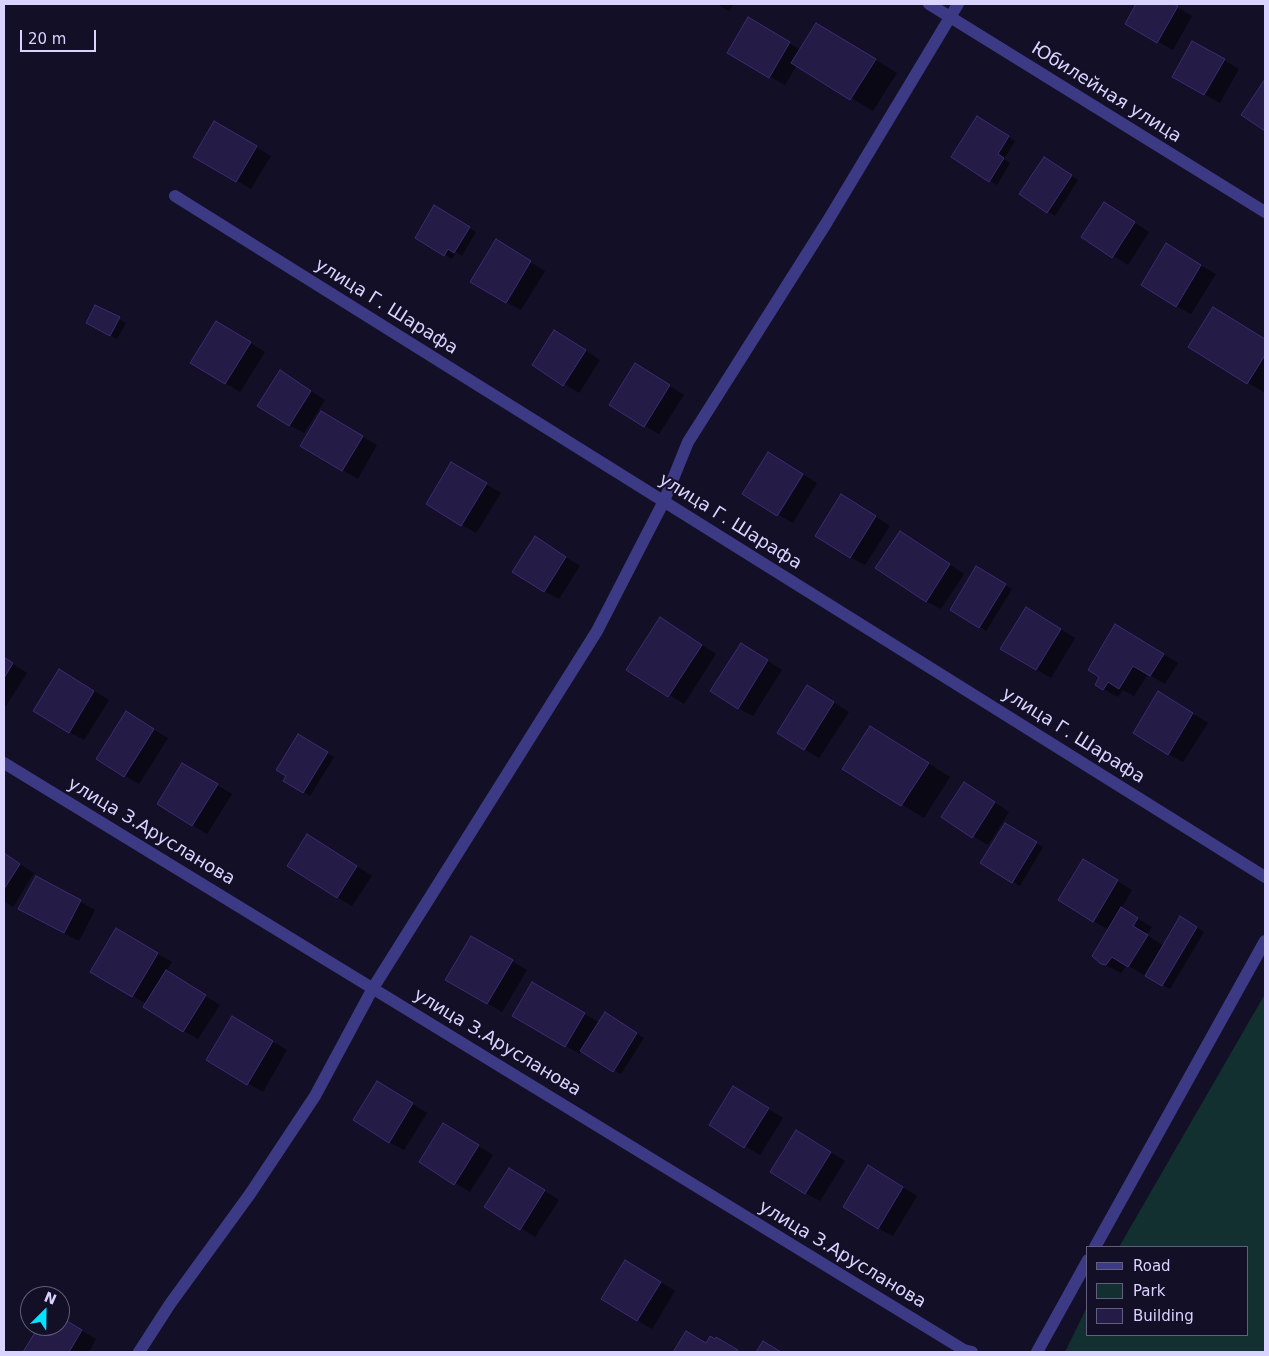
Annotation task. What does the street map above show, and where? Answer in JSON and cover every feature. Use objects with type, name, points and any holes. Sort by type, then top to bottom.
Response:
[{"type":"street","name":"Юбилейная улица","points":[[929,4],[1265,212]]},
{"type":"street","points":[[139,1352],[170,1304],[250,1194],[315,1096],[373,988],[597,630],[664,502],[688,442],[828,222],[958,4]]},
{"type":"street","name":"улица Г. Шарафа","points":[[175,196],[1265,877]]},
{"type":"street","name":"улица З.Арусланова","points":[[4,763],[964,1350],[972,1352]]},
{"type":"street","points":[[1096,1246],[1265,941]]},
{"type":"street","points":[[1037,1352],[1086,1264]]},
{"type":"green space","points":[[1265,994],[1265,1352],[1065,1352],[1086,1309],[1086,1336],[1249,1336],[1249,1246],[1120,1246]]},
{"type":"building","points":[[1136,4],[1173,4],[1178,6],[1157,43],[1125,24]]},
{"type":"building","points":[[748,17],[790,42],[769,78],[727,53]]},
{"type":"building","points":[[816,23],[876,59],[850,100],[791,63]]},
{"type":"building","points":[[1192,41],[1225,59],[1204,95],[1172,77]]},
{"type":"building","points":[[1265,79],[1265,131],[1241,115]]},
{"type":"building","points":[[977,116],[1009,136],[998,154],[1004,158],[989,182],[951,157]]},
{"type":"building","points":[[214,121],[257,146],[236,182],[193,157]]},
{"type":"building","points":[[1044,157],[1072,175],[1047,213],[1019,194]]},
{"type":"building","points":[[1104,202],[1135,222],[1112,258],[1081,237]]},
{"type":"building","points":[[434,205],[470,227],[454,253],[448,249],[444,256],[415,238]]},
{"type":"building","points":[[496,239],[531,261],[506,303],[470,282]]},
{"type":"building","points":[[1166,243],[1201,265],[1176,307],[1141,285]]},
{"type":"building","points":[[95,305],[120,317],[110,336],[86,323]]},
{"type":"building","points":[[1213,307],[1265,339],[1265,355],[1247,384],[1188,347]]},
{"type":"building","points":[[216,321],[251,342],[225,384],[190,363]]},
{"type":"building","points":[[554,330],[586,350],[563,386],[532,365]]},
{"type":"building","points":[[635,363],[670,385],[644,427],[609,405]]},
{"type":"building","points":[[280,370],[311,391],[289,426],[257,406]]},
{"type":"building","points":[[321,411],[363,436],[342,471],[300,446]]},
{"type":"building","points":[[768,452],[803,474],[777,516],[742,494]]},
{"type":"building","points":[[451,462],[487,483],[461,526],[426,504]]},
{"type":"building","points":[[841,494],[876,516],[850,558],[815,536]]},
{"type":"building","points":[[900,531],[950,564],[926,602],[875,568]]},
{"type":"building","points":[[535,536],[566,557],[544,592],[512,572]]},
{"type":"building","points":[[976,566],[1006,584],[979,628],[950,610]]},
{"type":"building","points":[[1026,607],[1061,629],[1036,670],[1000,649]]},
{"type":"building","points":[[660,617],[702,645],[668,697],[626,670]]},
{"type":"building","points":[[1115,624],[1164,654],[1150,676],[1133,666],[1119,689],[1108,682],[1103,690],[1095,685],[1099,677],[1088,670]]},
{"type":"building","points":[[741,643],[768,660],[738,709],[710,691]]},
{"type":"building","points":[[4,657],[13,663],[4,678]]},
{"type":"building","points":[[59,669],[94,691],[69,733],[33,711]]},
{"type":"building","points":[[807,685],[834,702],[804,750],[777,733]]},
{"type":"building","points":[[1158,691],[1193,713],[1168,755],[1133,733]]},
{"type":"building","points":[[126,711],[154,729],[124,777],[96,759]]},
{"type":"building","points":[[870,726],[929,763],[901,806],[842,769]]},
{"type":"building","points":[[298,734],[328,752],[303,793],[283,781],[286,776],[276,770]]},
{"type":"building","points":[[182,763],[218,784],[192,826],[157,804]]},
{"type":"building","points":[[964,782],[995,802],[972,838],[941,817]]},
{"type":"building","points":[[1005,823],[1037,842],[1012,883],[980,863]]},
{"type":"building","points":[[307,834],[357,866],[337,898],[287,866]]},
{"type":"building","points":[[4,853],[20,864],[4,889]]},
{"type":"building","points":[[1083,859],[1118,880],[1093,922],[1058,900]]},
{"type":"building","points":[[36,876],[81,900],[64,933],[18,909]]},
{"type":"building","points":[[1121,907],[1138,918],[1133,926],[1148,935],[1128,967],[1112,957],[1106,965],[1101,964],[1092,956]]},
{"type":"building","points":[[1180,916],[1197,927],[1162,986],[1145,976]]},
{"type":"building","points":[[116,928],[158,953],[132,997],[90,972]]},
{"type":"building","points":[[471,936],[513,960],[487,1004],[445,980]]},
{"type":"building","points":[[166,970],[206,995],[183,1032],[143,1007]]},
{"type":"building","points":[[532,982],[585,1013],[565,1047],[512,1016]]},
{"type":"building","points":[[605,1012],[637,1033],[613,1072],[580,1051]]},
{"type":"building","points":[[232,1016],[273,1041],[247,1085],[206,1060]]},
{"type":"building","points":[[377,1081],[413,1103],[389,1143],[353,1120]]},
{"type":"building","points":[[733,1086],[769,1108],[744,1148],[709,1125]]},
{"type":"building","points":[[443,1123],[479,1145],[454,1185],[419,1162]]},
{"type":"building","points":[[796,1130],[831,1152],[805,1194],[770,1172]]},
{"type":"building","points":[[868,1165],[903,1187],[878,1229],[843,1207]]},
{"type":"building","points":[[509,1168],[545,1190],[520,1230],[484,1207]]},
{"type":"building","points":[[625,1260],[661,1282],[637,1321],[601,1299]]},
{"type":"building","points":[[70,1323],[82,1330],[69,1352],[23,1352],[33,1336],[70,1336]]},
{"type":"building","points":[[686,1331],[706,1343],[710,1336],[715,1339],[716,1337],[738,1350],[737,1352],[673,1352]]},
{"type":"building","points":[[763,1341],[781,1352],[756,1352]]}]
